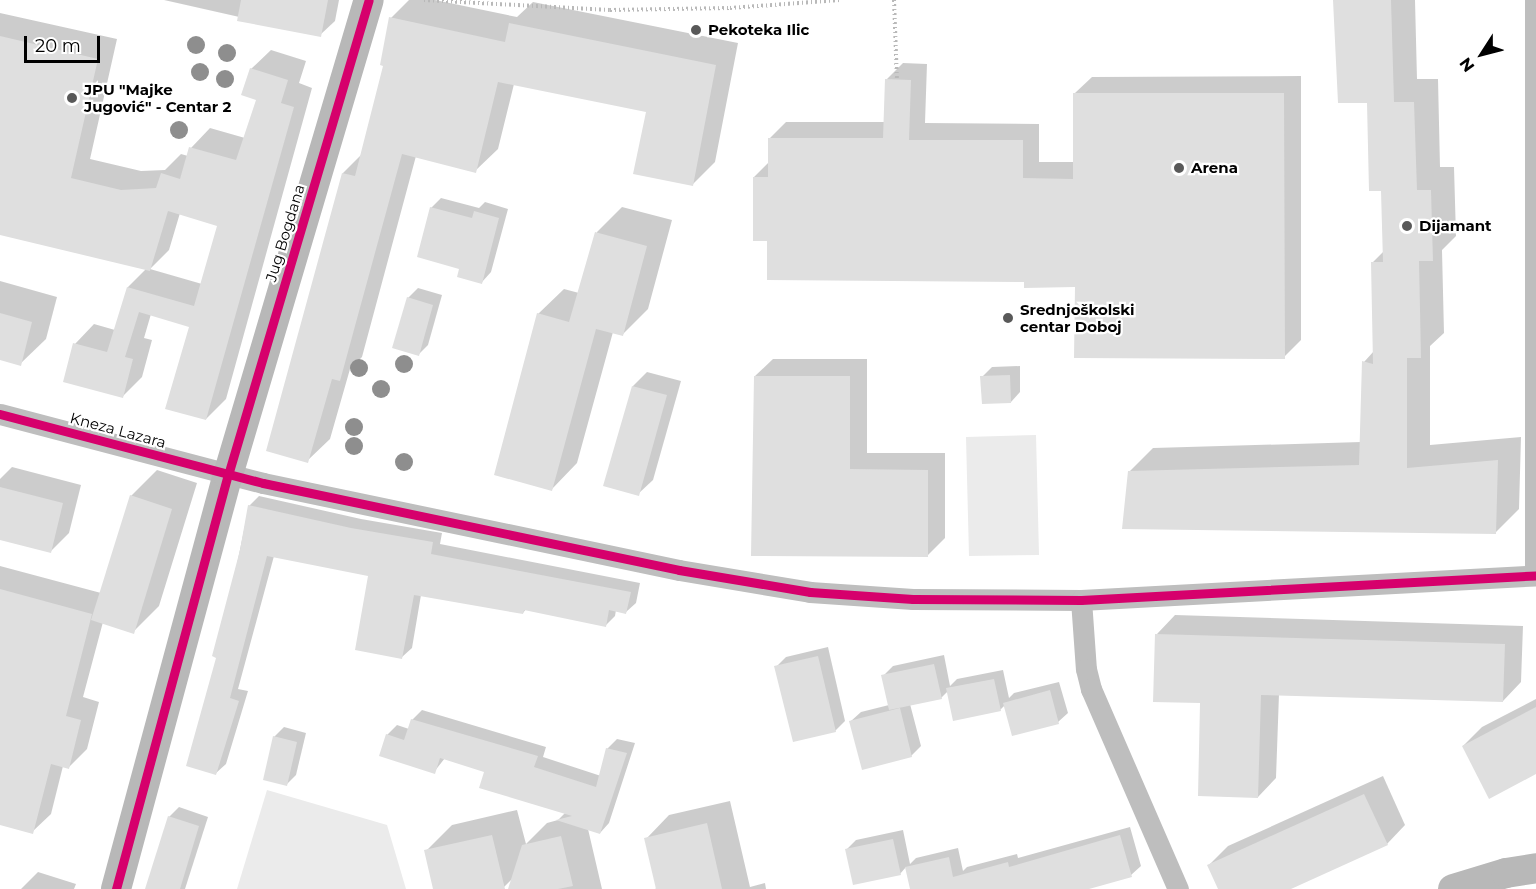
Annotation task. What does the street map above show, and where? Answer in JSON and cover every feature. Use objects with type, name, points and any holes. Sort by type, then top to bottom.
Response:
[{"type":"street","name":"Jug Bogdana","points":[[116,889],[228,475],[369,0]]},
{"type":"street","points":[[1535,0],[1535,575]]},
{"type":"street","name":"Kneza Lazara","points":[[0,414],[228,475],[679,570],[810,591],[913,599],[1081,600],[1535,575]]},
{"type":"street","points":[[1081,600],[1086,669],[1091,689],[1178,889]]},
{"type":"street","points":[[1453,889],[1506,873],[1536,868]]},
{"type":"path","points":[[424,0],[610,10],[730,8],[840,0]]},
{"type":"path","points":[[894,0],[897,80]]},
{"type":"shaded area","points":[[1036,435],[1039,555],[969,556],[966,437]]},
{"type":"shaded area","points":[[267,790],[387,825],[406,889],[237,889]]},
{"type":"building","points":[[241,0],[328,0],[321,37],[237,21]]},
{"type":"building","points":[[1333,0],[1391,0],[1394,102],[1414,102],[1417,190],[1431,190],[1433,261],[1419,261],[1421,358],[1407,358],[1407,468],[1498,460],[1496,534],[1122,529],[1128,471],[1359,465],[1362,361],[1373,364],[1371,262],[1383,262],[1381,191],[1369,191],[1367,103],[1338,103]]},
{"type":"building","points":[[389,17],[505,42],[509,23],[716,65],[693,186],[633,174],[646,112],[498,82],[476,173],[402,154],[340,381],[332,379],[308,463],[266,451],[342,173],[355,176],[383,66],[380,65]]},
{"type":"building","points":[[0,36],[98,59],[71,178],[121,190],[156,188],[161,173],[180,179],[189,147],[236,160],[256,100],[241,95],[250,68],[288,80],[281,103],[294,107],[206,420],[165,409],[189,327],[139,312],[125,357],[133,359],[123,398],[63,382],[73,343],[107,352],[127,287],[194,306],[217,226],[168,211],[150,271],[0,235]]},
{"type":"building","points":[[885,79],[911,80],[909,140],[1023,140],[1023,178],[1073,179],[1073,93],[1284,93],[1285,359],[1074,358],[1075,287],[1024,288],[1024,282],[767,280],[767,241],[753,241],[753,177],[768,177],[768,138],[883,138]]},
{"type":"building","points":[[430,207],[472,218],[474,211],[499,218],[482,284],[457,277],[459,269],[417,257]]},
{"type":"building","points":[[595,232],[647,246],[623,336],[596,329],[552,491],[494,475],[537,313],[569,322]]},
{"type":"building","points":[[407,297],[433,305],[419,356],[392,348]]},
{"type":"building","points":[[0,313],[32,322],[21,366],[0,360]]},
{"type":"building","points":[[1010,375],[1011,403],[982,404],[980,376]]},
{"type":"building","points":[[754,376],[850,376],[850,469],[928,470],[928,557],[751,556]]},
{"type":"building","points":[[632,386],[667,395],[639,496],[603,486]]},
{"type":"building","points":[[0,487],[63,503],[51,553],[0,540]]},
{"type":"building","points":[[130,495],[172,509],[134,634],[91,620]]},
{"type":"building","points":[[248,505],[351,528],[433,542],[431,554],[631,592],[626,614],[609,610],[606,627],[524,610],[523,614],[414,595],[402,659],[355,650],[368,576],[267,556],[230,698],[239,701],[216,775],[186,766],[216,658],[212,656],[240,550]]},
{"type":"building","points":[[0,589],[92,614],[66,716],[81,720],[69,769],[51,764],[33,834],[0,825]]},
{"type":"building","points":[[1155,634],[1505,644],[1503,702],[1261,695],[1258,798],[1198,796],[1200,703],[1153,702]]},
{"type":"building","points":[[818,656],[836,732],[793,742],[774,666]]},
{"type":"building","points":[[934,664],[942,699],[889,710],[881,675]]},
{"type":"building","points":[[994,679],[1001,711],[953,721],[946,688]]},
{"type":"building","points":[[1050,690],[1059,724],[1012,736],[1003,703]]},
{"type":"building","points":[[1536,707],[1536,774],[1489,799],[1462,746]]},
{"type":"building","points":[[900,708],[912,757],[862,770],[849,721]]},
{"type":"building","points":[[411,719],[538,756],[534,767],[596,787],[606,748],[627,753],[600,834],[556,820],[572,816],[479,788],[484,772],[440,758],[435,774],[379,756],[386,734],[404,740]]},
{"type":"building","points":[[273,736],[297,742],[287,786],[263,780]]},
{"type":"building","points":[[1364,794],[1388,845],[1291,889],[1218,889],[1207,865]]},
{"type":"building","points":[[168,816],[199,826],[180,889],[145,889]]},
{"type":"building","points":[[707,823],[722,889],[656,889],[644,838]]},
{"type":"building","points":[[492,835],[505,889],[433,889],[424,850]]},
{"type":"building","points":[[1120,835],[1132,877],[1089,889],[910,889],[905,867],[949,857],[953,877],[1008,862],[1009,867]]},
{"type":"building","points":[[561,836],[573,886],[558,889],[508,889],[522,845]]},
{"type":"building","points":[[893,839],[901,875],[853,885],[845,849]]},
{"type":"cycle path","points":[[116,889],[228,475],[369,0]]},
{"type":"cycle path","points":[[0,414],[263,483],[679,570],[810,592],[913,599],[1081,600],[1536,575]]},
{"type":"place","name":"Pekoteka Ilic","points":[[696,30]]},
{"type":"place","name":"JPU \"Majke Jugović\" - Centar 2","points":[[72,98]]},
{"type":"place","name":"Arena","points":[[1179,168]]},
{"type":"place","name":"Dijamant","points":[[1407,226]]},
{"type":"place","name":"Srednjoškolski centar Doboj","points":[[1008,318]]}]
